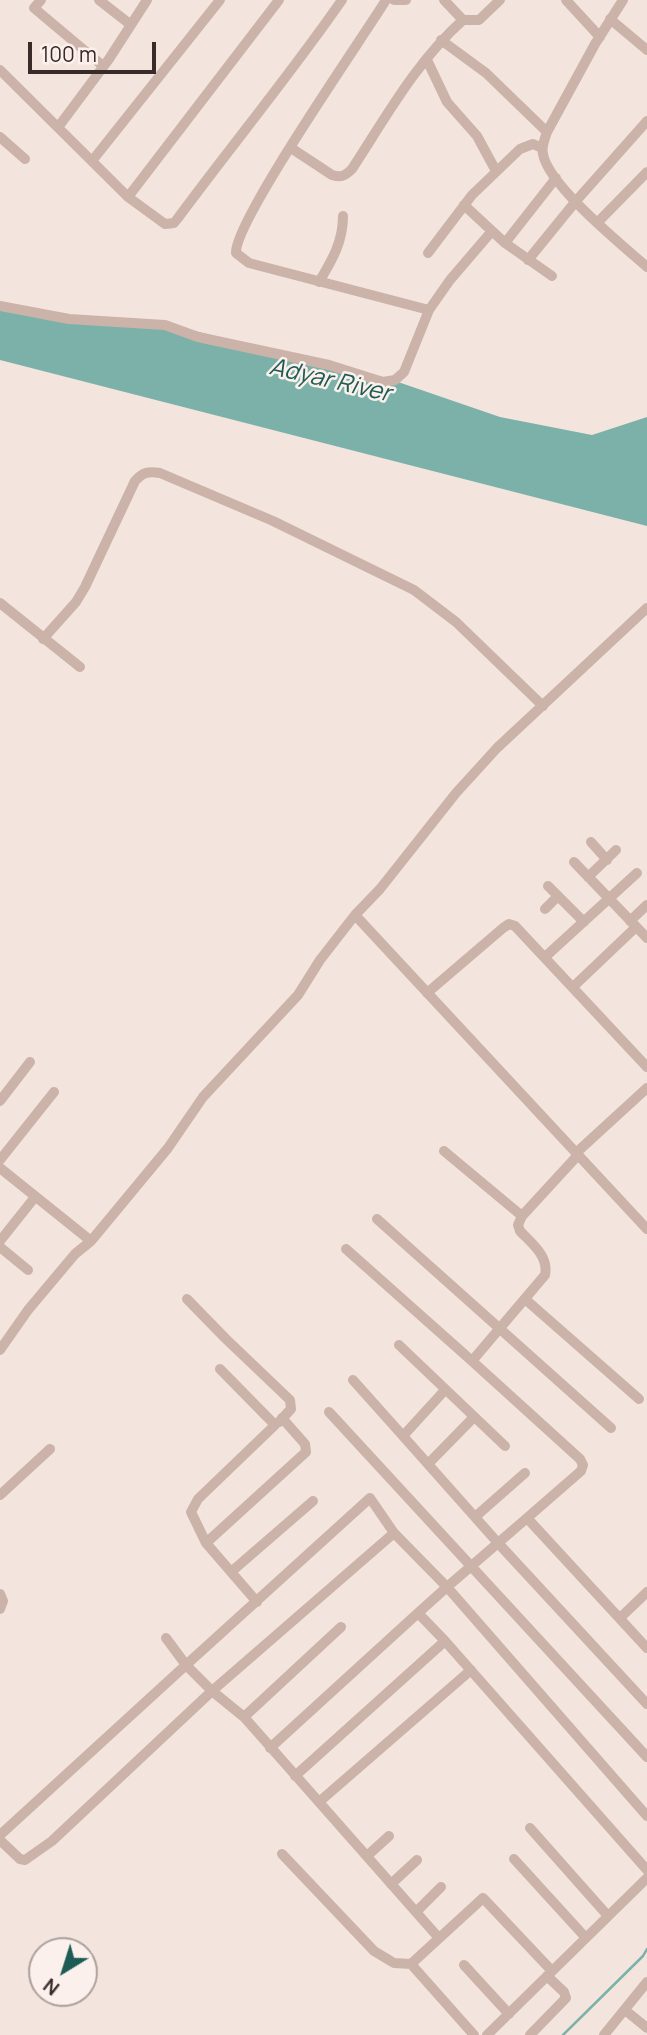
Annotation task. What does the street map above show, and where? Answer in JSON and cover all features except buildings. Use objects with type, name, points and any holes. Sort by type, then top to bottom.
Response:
[{"type":"street","points":[[41,0],[34,8],[103,66]]},
{"type":"street","points":[[99,0],[131,25]]},
{"type":"street","points":[[58,126],[103,66],[147,0]]},
{"type":"street","points":[[92,161],[220,0]]},
{"type":"street","points":[[128,197],[279,0]]},
{"type":"street","points":[[0,70],[128,197],[165,224],[174,223],[342,0]]},
{"type":"street","points":[[386,0],[291,148],[239,236],[236,253],[249,263],[429,310]]},
{"type":"street","points":[[394,0],[406,0]]},
{"type":"street","points":[[444,0],[463,20]]},
{"type":"street","points":[[291,148],[332,175],[345,176],[403,87],[441,40],[463,20],[479,20],[500,0]]},
{"type":"street","points":[[566,0],[600,37]]},
{"type":"street","points":[[623,0],[547,132],[542,148],[547,165],[576,201],[647,267]]},
{"type":"street","points":[[610,19],[647,50]]},
{"type":"street","points":[[441,40],[486,73],[547,132]]},
{"type":"street","points":[[427,60],[447,102],[477,135],[496,171]]},
{"type":"street","points":[[528,260],[647,121]]},
{"type":"street","points":[[0,136],[24,159]]},
{"type":"street","points":[[428,253],[464,205],[496,171],[526,145],[542,148]]},
{"type":"street","points":[[598,222],[647,172]]},
{"type":"street","points":[[505,243],[556,178]]},
{"type":"street","points":[[464,205],[505,243],[552,276]]},
{"type":"street","points":[[319,282],[339,245],[343,216]]},
{"type":"street","points":[[0,306],[69,319],[165,326],[198,337],[330,365],[383,382],[395,380],[404,372],[429,310],[450,280],[492,231]]},
{"type":"street","points":[[43,639],[85,587],[135,481],[149,471],[160,473],[273,521],[414,590],[456,622],[543,706]]},
{"type":"street","points":[[0,603],[80,667]]},
{"type":"street","points":[[1,1347],[28,1310],[75,1254],[91,1241],[168,1148],[204,1097],[298,995],[320,960],[355,915],[456,793],[497,748],[647,608]]},
{"type":"street","points":[[591,842],[607,860]]},
{"type":"street","points":[[588,877],[616,850]]},
{"type":"street","points":[[574,862],[647,938]]},
{"type":"street","points":[[545,957],[637,873]]},
{"type":"street","points":[[548,886],[584,922]]},
{"type":"street","points":[[545,909],[558,896]]},
{"type":"street","points":[[573,987],[633,924],[647,905]]},
{"type":"street","points":[[355,915],[647,1229]]},
{"type":"street","points":[[427,993],[503,928],[509,924],[515,926],[647,1067]]},
{"type":"street","points":[[1,1097],[30,1062]]},
{"type":"street","points":[[472,1361],[545,1275],[547,1266],[540,1253],[520,1231],[518,1225],[522,1216],[577,1154],[647,1088]]},
{"type":"street","points":[[0,1160],[54,1092]]},
{"type":"street","points":[[444,1151],[522,1216]]},
{"type":"street","points":[[0,1168],[91,1241]]},
{"type":"street","points":[[0,1241],[35,1197]]},
{"type":"street","points":[[377,1219],[611,1429]]},
{"type":"street","points":[[0,1247],[1,1251],[28,1270]]},
{"type":"street","points":[[270,1748],[447,1587],[573,1479],[583,1465],[580,1459],[346,1249]]},
{"type":"street","points":[[187,1298],[290,1400],[290,1409],[279,1422],[192,1507],[191,1512],[206,1543],[257,1602]]},
{"type":"street","points":[[526,1300],[639,1399]]},
{"type":"street","points":[[399,1345],[505,1446]]},
{"type":"street","points":[[206,1543],[306,1452],[305,1444],[220,1369]]},
{"type":"street","points":[[353,1380],[498,1543],[647,1704]]},
{"type":"street","points":[[403,1436],[445,1390]]},
{"type":"street","points":[[329,1412],[647,1757]]},
{"type":"street","points":[[428,1464],[474,1417]]},
{"type":"street","points":[[0,1495],[50,1449]]},
{"type":"street","points":[[475,1517],[525,1473]]},
{"type":"street","points":[[0,1835],[370,1498],[394,1533],[447,1587],[647,1816]]},
{"type":"street","points":[[231,1572],[313,1501]]},
{"type":"street","points":[[527,1518],[646,1644]]},
{"type":"street","points":[[0,1840],[20,1859],[31,1858],[76,1820],[212,1691],[394,1533]]},
{"type":"street","points":[[620,1618],[647,1592]]},
{"type":"street","points":[[0,1594],[3,1601],[0,1609]]},
{"type":"street","points":[[418,1613],[647,1870]]},
{"type":"street","points":[[244,1717],[341,1627]]},
{"type":"street","points":[[166,1638],[212,1691],[244,1717],[438,1937]]},
{"type":"street","points":[[295,1776],[445,1641]]},
{"type":"street","points":[[319,1802],[471,1670]]},
{"type":"street","points":[[530,1828],[608,1916]]},
{"type":"street","points":[[367,1856],[389,1836]]},
{"type":"street","points":[[282,1854],[374,1951],[394,1963],[411,1964],[474,2035]]},
{"type":"street","points":[[514,1859],[586,1938]]},
{"type":"street","points":[[391,1884],[416,1860]]},
{"type":"street","points":[[487,2035],[647,1878]]},
{"type":"street","points":[[416,1912],[441,1887]]},
{"type":"street","points":[[411,1964],[483,1898],[564,1992],[566,1998],[530,2035]]},
{"type":"street","points":[[464,1965],[509,2014]]},
{"type":"street","points":[[604,2035],[647,1982]]},
{"type":"street","points":[[625,2010],[647,2028]]},
{"type":"water","name":"Adyar River","points":[[0,305],[23,313],[195,331],[401,383],[500,417],[592,435],[647,417],[647,526],[0,360]]},
{"type":"waterway","points":[[563,2035],[647,1949]]}]
